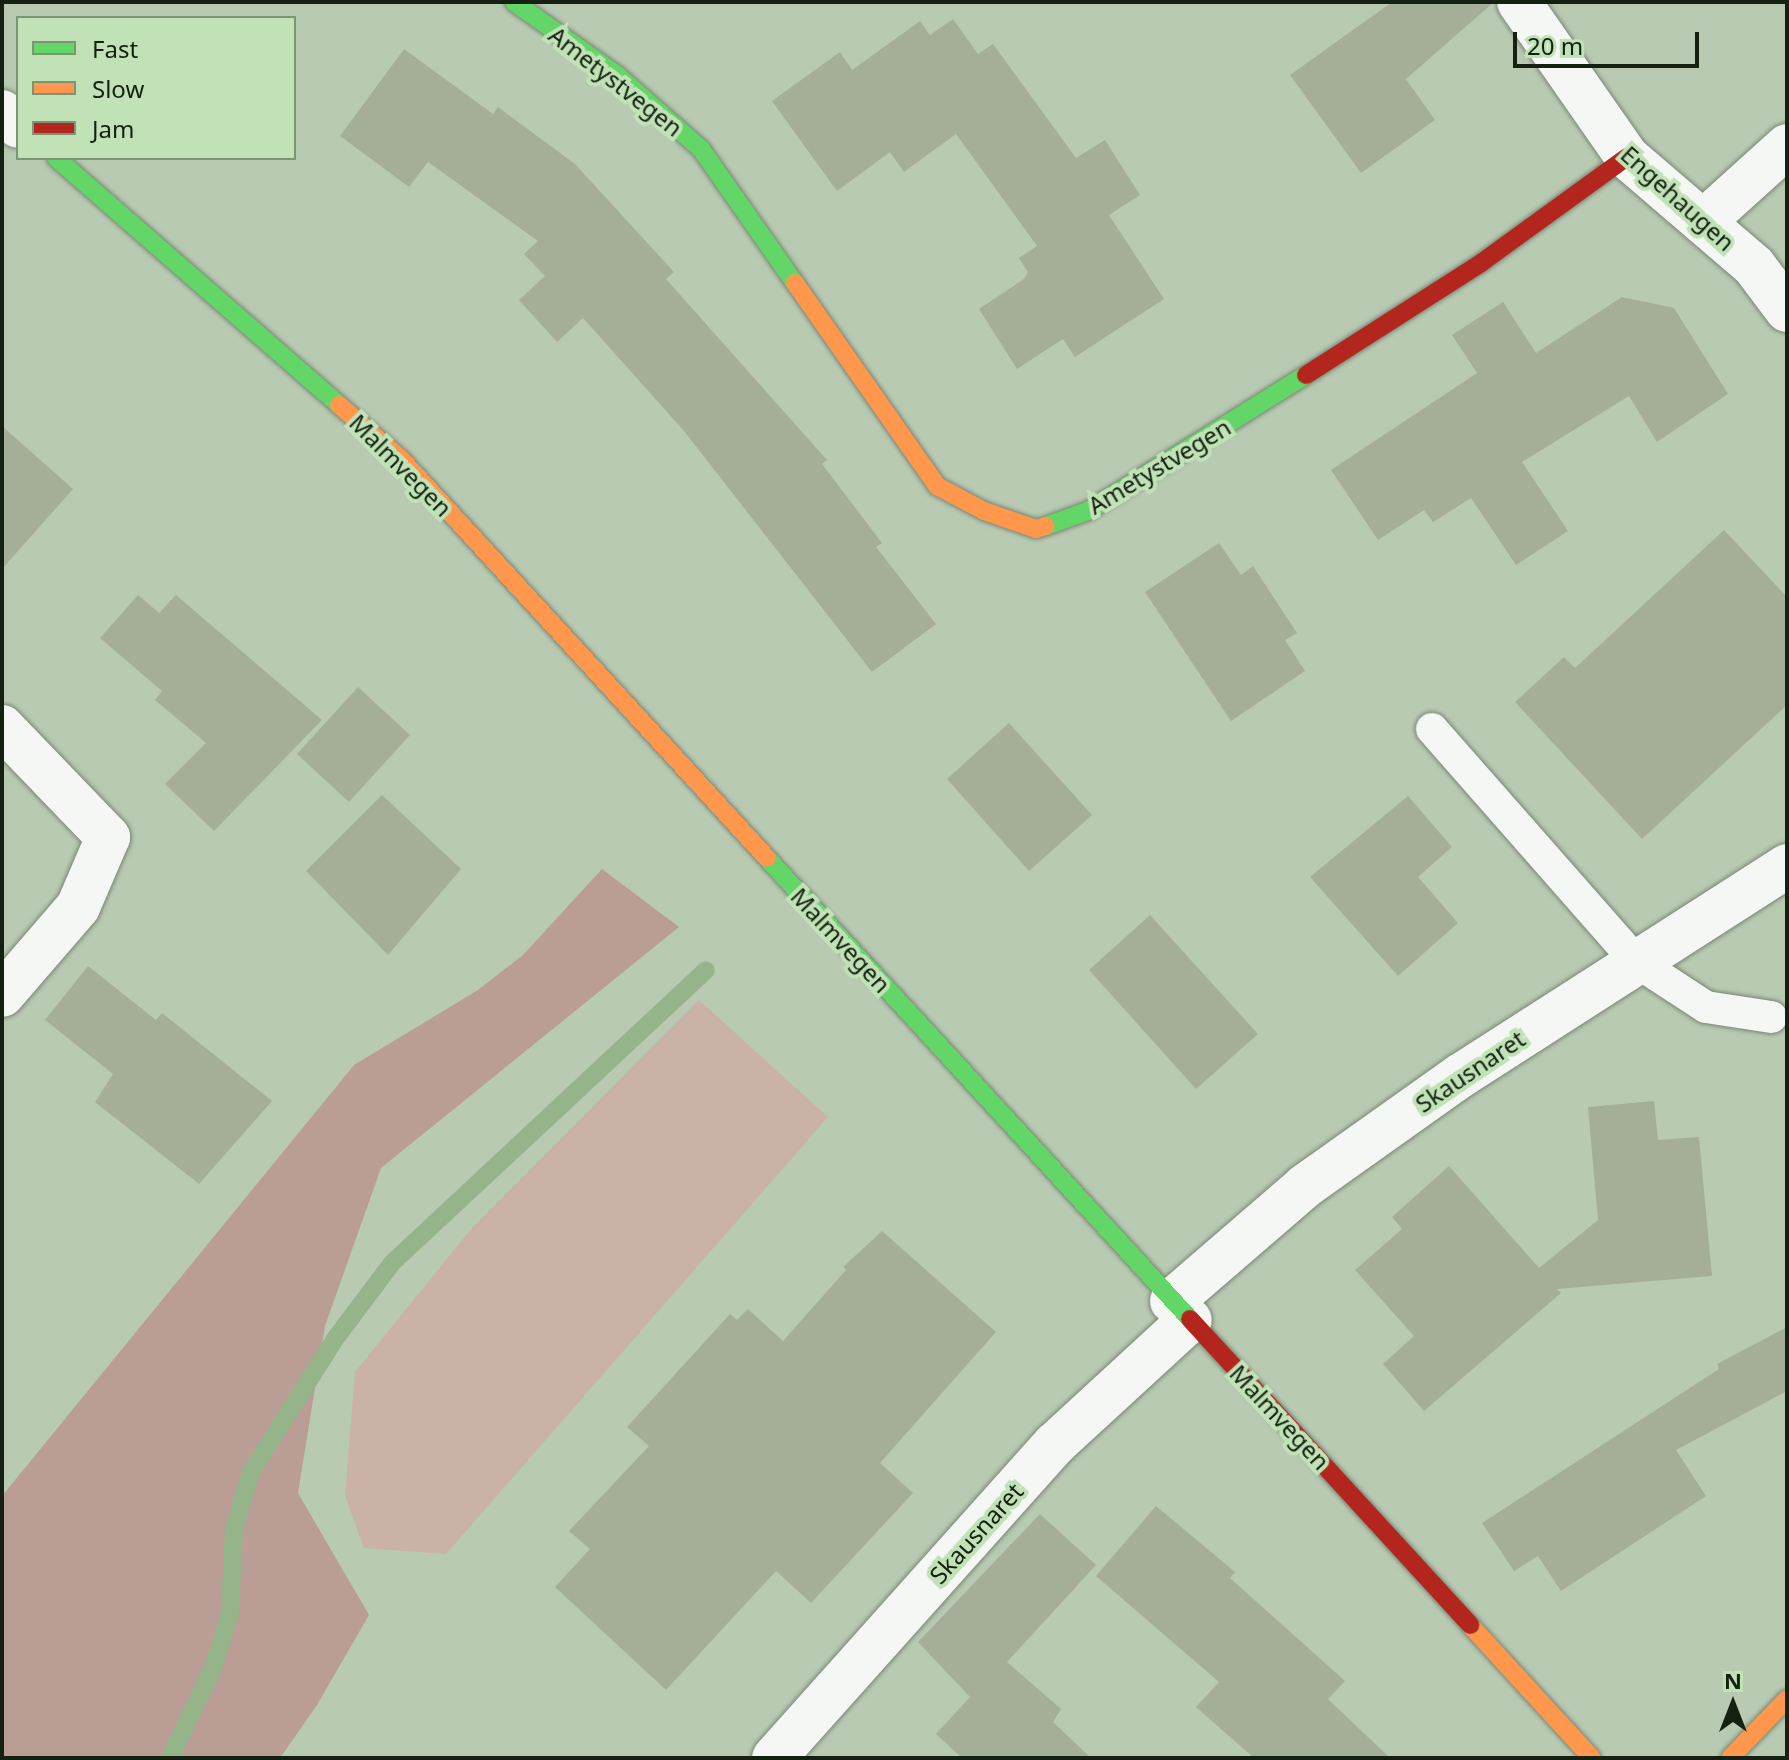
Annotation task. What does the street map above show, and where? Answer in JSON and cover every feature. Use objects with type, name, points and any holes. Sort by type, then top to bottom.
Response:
[{"type":"street","name":"Ametystvegen","points":[[514,2],[617,75],[701,149],[937,486],[984,511],[1036,529],[1088,511],[1165,465],[1481,263],[1627,157]]},
{"type":"street","name":"Engehaugen","points":[[1519,2],[1627,157],[1754,266],[1787,310]]},
{"type":"street","points":[[1703,222],[1787,146]]},
{"type":"street","name":"Malmvegen","points":[[58,160],[401,459],[1592,1758]]},
{"type":"street","points":[[2,727],[108,837],[78,907],[2,995]]},
{"type":"street","name":"Skausnaret","points":[[774,1758],[1055,1444],[1181,1310],[1305,1186],[1460,1076],[1787,866]]},
{"type":"street","points":[[1730,1758],[1787,1699]]},
{"type":"lane","points":[[1432,729],[1637,962],[1706,1007],[1771,1017]]},
{"type":"shaded area","points":[[602,869],[679,927],[381,1168],[325,1326],[298,1493],[369,1615],[317,1705],[280,1758],[2,1758],[2,1496],[354,1065],[478,990],[523,955]]},
{"type":"shaded area","points":[[699,1000],[828,1117],[446,1554],[364,1548],[345,1496],[355,1372],[471,1229]]},
{"type":"building","points":[[1392,2],[1494,2],[1406,79],[1435,120],[1361,173],[1290,75]]},
{"type":"building","points":[[953,19],[978,54],[993,44],[1076,158],[1105,140],[1140,195],[1109,215],[1164,299],[1075,357],[1063,339],[1017,369],[979,309],[1024,279],[1028,272],[1019,258],[1037,246],[956,134],[904,172],[890,152],[837,191],[772,101],[840,52],[852,70],[920,21],[930,35]]},
{"type":"building","points":[[404,49],[493,114],[498,107],[575,164],[674,272],[666,279],[827,460],[822,464],[882,543],[876,547],[936,624],[872,672],[684,431],[583,318],[557,342],[519,300],[545,276],[524,254],[538,241],[428,162],[409,187],[340,136]]},
{"type":"building","points":[[1622,297],[1674,308],[1728,394],[1657,442],[1629,396],[1522,462],[1568,531],[1516,565],[1471,498],[1433,522],[1424,510],[1378,540],[1331,470],[1477,373],[1452,335],[1503,302],[1536,353]]},
{"type":"building","points":[[2,426],[73,489],[2,569]]},
{"type":"building","points":[[1724,530],[1787,597],[1787,705],[1642,839],[1515,702],[1564,657],[1575,668]]},
{"type":"building","points":[[1219,543],[1241,575],[1253,566],[1297,633],[1285,640],[1305,671],[1231,721],[1145,592]]},
{"type":"building","points":[[138,595],[159,613],[176,595],[322,720],[214,831],[165,784],[206,743],[155,700],[162,691],[100,638]]},
{"type":"building","points":[[358,687],[410,735],[349,802],[297,754]]},
{"type":"building","points":[[1009,723],[1092,815],[1029,871],[947,779]]},
{"type":"building","points":[[382,795],[461,869],[388,955],[306,871]]},
{"type":"building","points":[[1408,796],[1452,847],[1418,877],[1458,923],[1398,976],[1310,877]]},
{"type":"building","points":[[1150,915],[1258,1034],[1196,1089],[1089,970]]},
{"type":"building","points":[[88,966],[156,1020],[162,1013],[272,1101],[199,1184],[95,1102],[113,1074],[45,1020]]},
{"type":"building","points":[[1654,1101],[1658,1140],[1699,1137],[1712,1276],[1557,1289],[1561,1293],[1424,1411],[1383,1364],[1414,1336],[1355,1270],[1402,1229],[1392,1217],[1449,1166],[1539,1268],[1598,1220],[1588,1107]]},
{"type":"building","points":[[882,1231],[996,1332],[880,1463],[913,1493],[811,1603],[776,1571],[666,1690],[555,1587],[590,1549],[569,1531],[649,1446],[627,1427],[730,1314],[737,1320],[748,1309],[783,1341],[846,1270],[843,1267]]},
{"type":"building","points":[[1787,1327],[1787,1391],[1676,1450],[1706,1496],[1561,1591],[1538,1556],[1514,1571],[1482,1523],[1719,1369],[1717,1364]]},
{"type":"building","points":[[1156,1506],[1235,1572],[1230,1578],[1345,1681],[1328,1699],[1390,1758],[1254,1758],[1196,1707],[1219,1682],[1096,1576]]},
{"type":"building","points":[[1040,1514],[1096,1565],[1007,1662],[1061,1709],[1053,1722],[1091,1758],[962,1758],[936,1734],[970,1697],[918,1642]]},
{"type":"waterway","points":[[170,1758],[213,1668],[230,1613],[234,1529],[251,1472],[335,1339],[392,1263],[706,970]]},
{"type":"traffic: fast","points":[[514,2],[617,75],[701,149],[795,283]]},
{"type":"traffic: fast","points":[[58,160],[339,405]]},
{"type":"traffic: fast","points":[[1046,526],[1088,511],[1306,375]]},
{"type":"traffic: fast","points":[[767,858],[1190,1319]]},
{"type":"traffic: slow","points":[[795,283],[937,486],[984,511],[1036,529],[1046,526]]},
{"type":"traffic: slow","points":[[339,405],[401,459],[767,858]]},
{"type":"traffic: slow","points":[[1470,1625],[1592,1758]]},
{"type":"traffic: slow","points":[[1730,1758],[1787,1699]]},
{"type":"traffic: jam","points":[[1306,375],[1481,263],[1627,157]]},
{"type":"traffic: jam","points":[[1190,1319],[1470,1625]]}]
